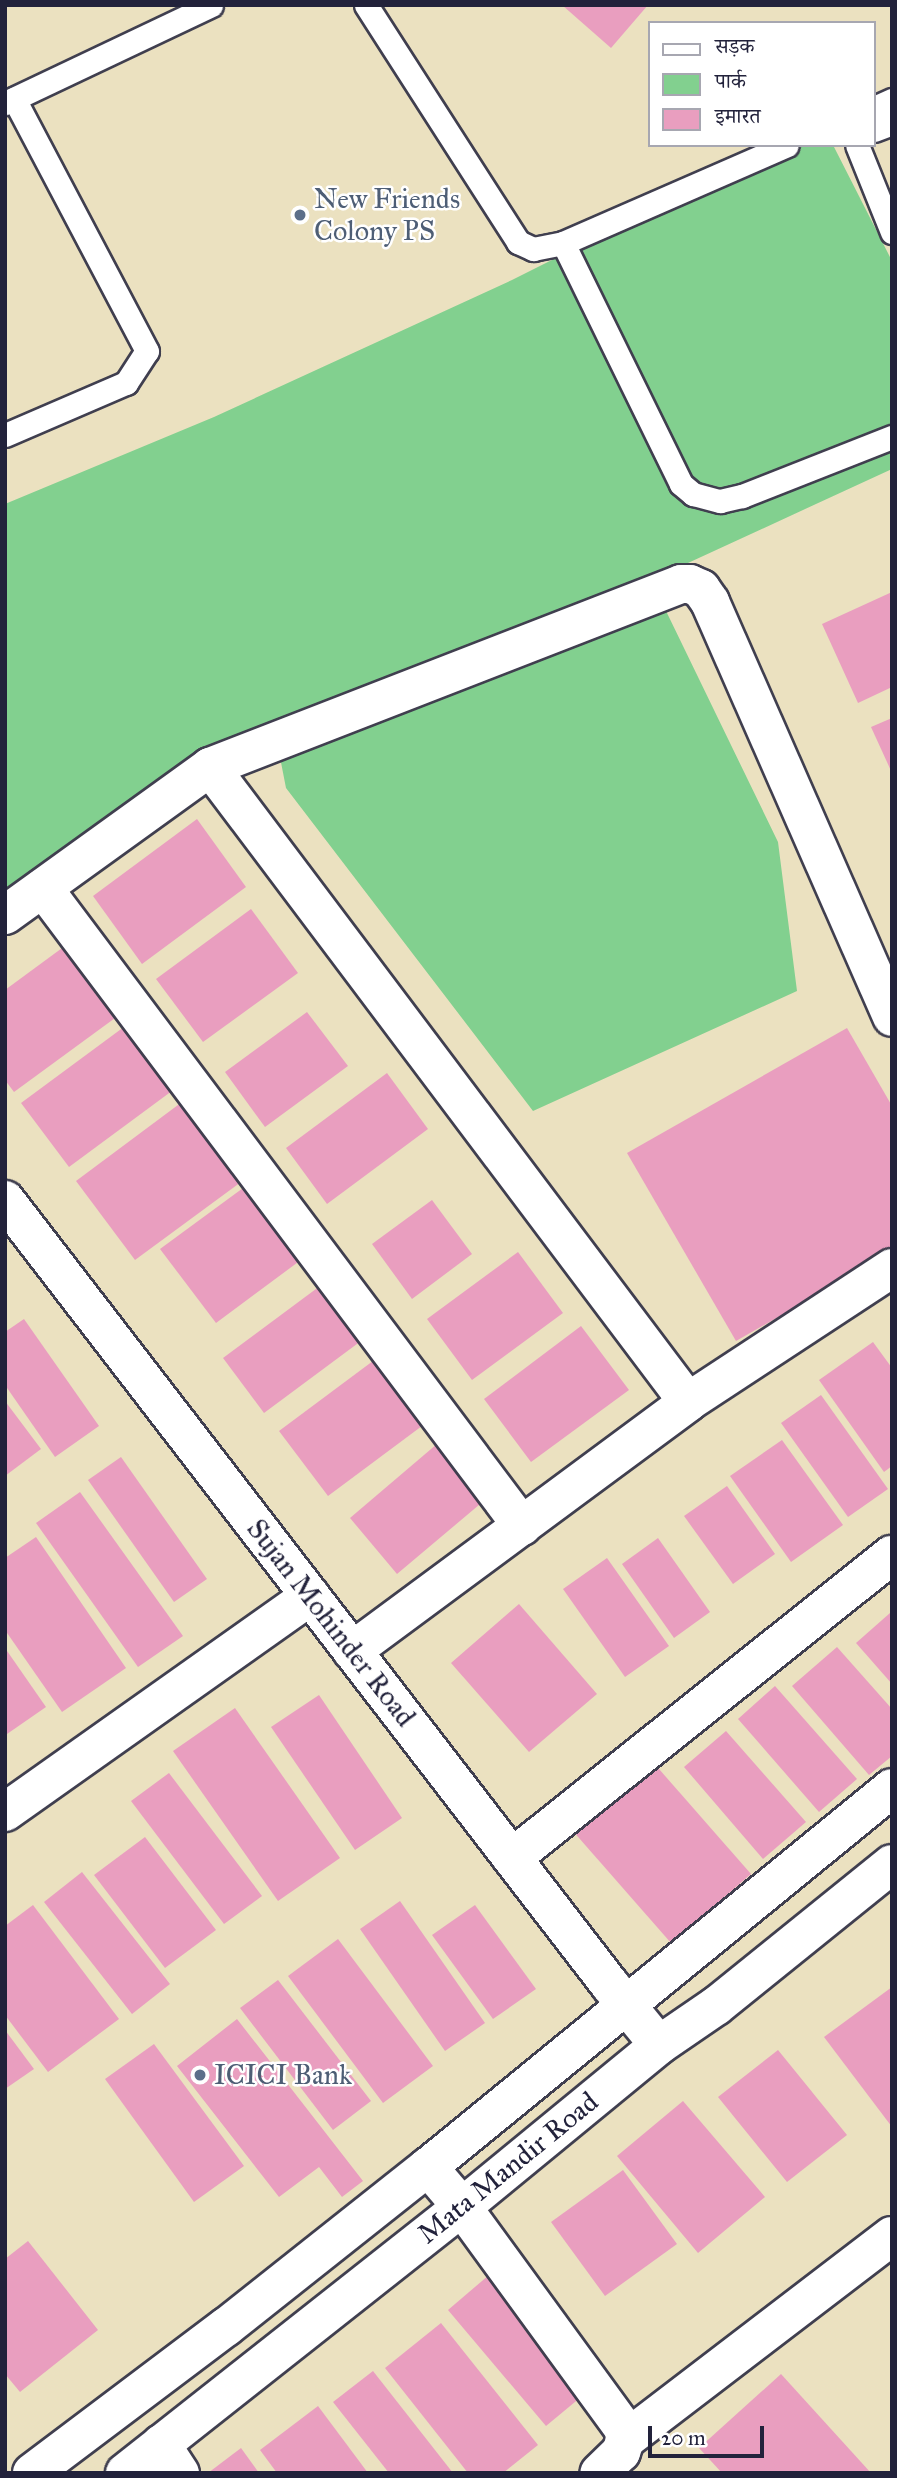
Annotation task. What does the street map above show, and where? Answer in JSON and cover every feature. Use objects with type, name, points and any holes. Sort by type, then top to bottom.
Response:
[{"type":"street","points":[[5,915],[210,767],[681,584],[690,584],[701,589],[710,601],[892,1017]]},
{"type":"street","points":[[210,767],[688,1402]]},
{"type":"street","points":[[43,888],[522,1526]]},
{"type":"street","name":"Sujan Mohinder Road","points":[[8,1209],[625,2005],[659,2045]]},
{"type":"street","points":[[352,1651],[688,1402],[892,1268]]},
{"type":"street","points":[[512,1858],[892,1555]]},
{"type":"street","points":[[5,1812],[310,1596]]},
{"type":"street","points":[[32,2473],[226,2327],[428,2167],[892,1788]]},
{"type":"street","name":"Mata Mandir Road","points":[[125,2473],[171,2458],[462,2207],[659,2045],[716,2006],[892,1864]]},
{"type":"street","points":[[428,2167],[462,2207],[624,2429],[625,2440],[621,2452],[599,2473]]},
{"type":"street","points":[[625,2440],[892,2236]]},
{"type":"lane","points":[[5,435],[126,383],[147,351],[10,101],[211,5]]},
{"type":"lane","points":[[366,5],[518,242],[541,249],[563,243],[782,147]]},
{"type":"lane","points":[[876,107],[892,100]]},
{"type":"lane","points":[[858,147],[892,232]]},
{"type":"lane","points":[[563,243],[681,484],[693,494],[720,501],[742,496],[892,437]]},
{"type":"green space","points":[[777,147],[834,147],[892,261],[892,469],[651,580],[778,842],[797,991],[533,1111],[286,788],[278,747],[5,924],[5,504],[214,417],[512,280]]},
{"type":"building","points":[[562,5],[648,5],[611,48]]},
{"type":"building","points":[[892,592],[892,687],[858,703],[822,624]]},
{"type":"building","points":[[892,718],[892,773],[871,727]]},
{"type":"building","points":[[197,819],[246,887],[142,964],[93,896]]},
{"type":"building","points":[[251,909],[298,973],[203,1042],[156,979]]},
{"type":"building","points":[[73,940],[126,1010],[14,1092],[5,1080],[5,990]]},
{"type":"building","points":[[307,1012],[348,1066],[265,1127],[225,1072]]},
{"type":"building","points":[[132,1021],[180,1085],[69,1167],[21,1103]]},
{"type":"building","points":[[847,1028],[892,1106],[892,1252],[736,1341],[627,1153]]},
{"type":"building","points":[[387,1073],[428,1129],[327,1204],[286,1148]]},
{"type":"building","points":[[182,1102],[241,1182],[135,1260],[76,1181]]},
{"type":"building","points":[[258,1177],[313,1251],[216,1323],[160,1249]]},
{"type":"building","points":[[432,1200],[472,1254],[412,1299],[372,1244]]},
{"type":"building","points":[[518,1252],[563,1313],[472,1380],[427,1319]]},
{"type":"building","points":[[324,1283],[365,1338],[264,1413],[223,1358]]},
{"type":"building","points":[[24,1319],[99,1426],[55,1457],[5,1385],[5,1332]]},
{"type":"building","points":[[581,1326],[629,1390],[531,1462],[484,1399]]},
{"type":"building","points":[[873,1342],[892,1368],[892,1466],[884,1472],[819,1380]]},
{"type":"building","points":[[381,1355],[430,1420],[328,1496],[279,1431]]},
{"type":"building","points":[[821,1395],[888,1489],[848,1517],[781,1423]]},
{"type":"building","points":[[5,1401],[41,1449],[5,1476]]},
{"type":"building","points":[[444,1438],[492,1494],[397,1574],[350,1518]]},
{"type":"building","points":[[782,1440],[843,1525],[791,1562],[730,1476]]},
{"type":"building","points":[[121,1457],[207,1579],[174,1602],[88,1480]]},
{"type":"building","points":[[727,1486],[775,1554],[733,1584],[684,1516]]},
{"type":"building","points":[[80,1492],[183,1636],[138,1667],[36,1523]]},
{"type":"building","points":[[36,1537],[126,1668],[62,1712],[5,1630],[5,1558]]},
{"type":"building","points":[[658,1538],[710,1612],[674,1638],[622,1564]]},
{"type":"building","points":[[607,1558],[669,1646],[625,1677],[563,1589]]},
{"type":"building","points":[[519,1604],[597,1694],[529,1752],[451,1663]]},
{"type":"building","points":[[890,1613],[892,1616],[892,1684],[856,1643]]},
{"type":"building","points":[[837,1647],[892,1709],[892,1756],[869,1775],[792,1686]]},
{"type":"building","points":[[5,1648],[46,1707],[7,1734],[5,1731]]},
{"type":"building","points":[[775,1686],[857,1779],[819,1812],[738,1719]]},
{"type":"building","points":[[319,1695],[402,1818],[355,1850],[271,1727]]},
{"type":"building","points":[[235,1708],[340,1858],[278,1901],[173,1751]]},
{"type":"building","points":[[726,1731],[806,1822],[763,1859],[684,1767]]},
{"type":"building","points":[[652,1761],[751,1874],[671,1943],[572,1830]]},
{"type":"building","points":[[169,1773],[262,1896],[224,1924],[131,1801]]},
{"type":"building","points":[[145,1837],[216,1930],[165,1968],[94,1875]]},
{"type":"building","points":[[82,1872],[170,1984],[132,2014],[44,1902]]},
{"type":"building","points":[[400,1901],[485,2023],[445,2051],[360,1929]]},
{"type":"building","points":[[33,1905],[119,2019],[48,2072],[5,2015],[5,1926]]},
{"type":"building","points":[[475,1905],[536,1989],[493,2019],[432,1935]]},
{"type":"building","points":[[338,1939],[433,2066],[383,2103],[288,1976]]},
{"type":"building","points":[[278,1980],[371,2101],[333,2130],[240,2008]]},
{"type":"building","points":[[892,1987],[892,2127],[824,2037]]},
{"type":"building","points":[[237,2019],[363,2181],[342,2197],[319,2167],[279,2197],[177,2066]]},
{"type":"building","points":[[5,2030],[34,2069],[5,2089]]},
{"type":"building","points":[[154,2044],[244,2166],[194,2202],[105,2079]]},
{"type":"building","points":[[778,2050],[847,2135],[787,2182],[718,2097]]},
{"type":"building","points":[[683,2101],[765,2197],[698,2253],[617,2156]]},
{"type":"building","points":[[623,2170],[677,2244],[605,2296],[551,2222]]},
{"type":"building","points":[[28,2241],[98,2330],[20,2392],[5,2374],[5,2259]]},
{"type":"building","points":[[489,2275],[587,2392],[546,2426],[448,2310]]},
{"type":"building","points":[[441,2323],[538,2445],[503,2473],[468,2473],[385,2368]]},
{"type":"building","points":[[373,2371],[453,2473],[389,2473],[333,2402]]},
{"type":"building","points":[[781,2374],[871,2473],[722,2473],[699,2448]]},
{"type":"building","points":[[318,2406],[368,2473],[277,2473],[260,2450]]},
{"type":"building","points":[[241,2448],[259,2473],[208,2473]]},
{"type":"place","name":"New Friends Colony PS","points":[[300,215]]},
{"type":"place","name":"ICICI Bank","points":[[200,2075]]}]
